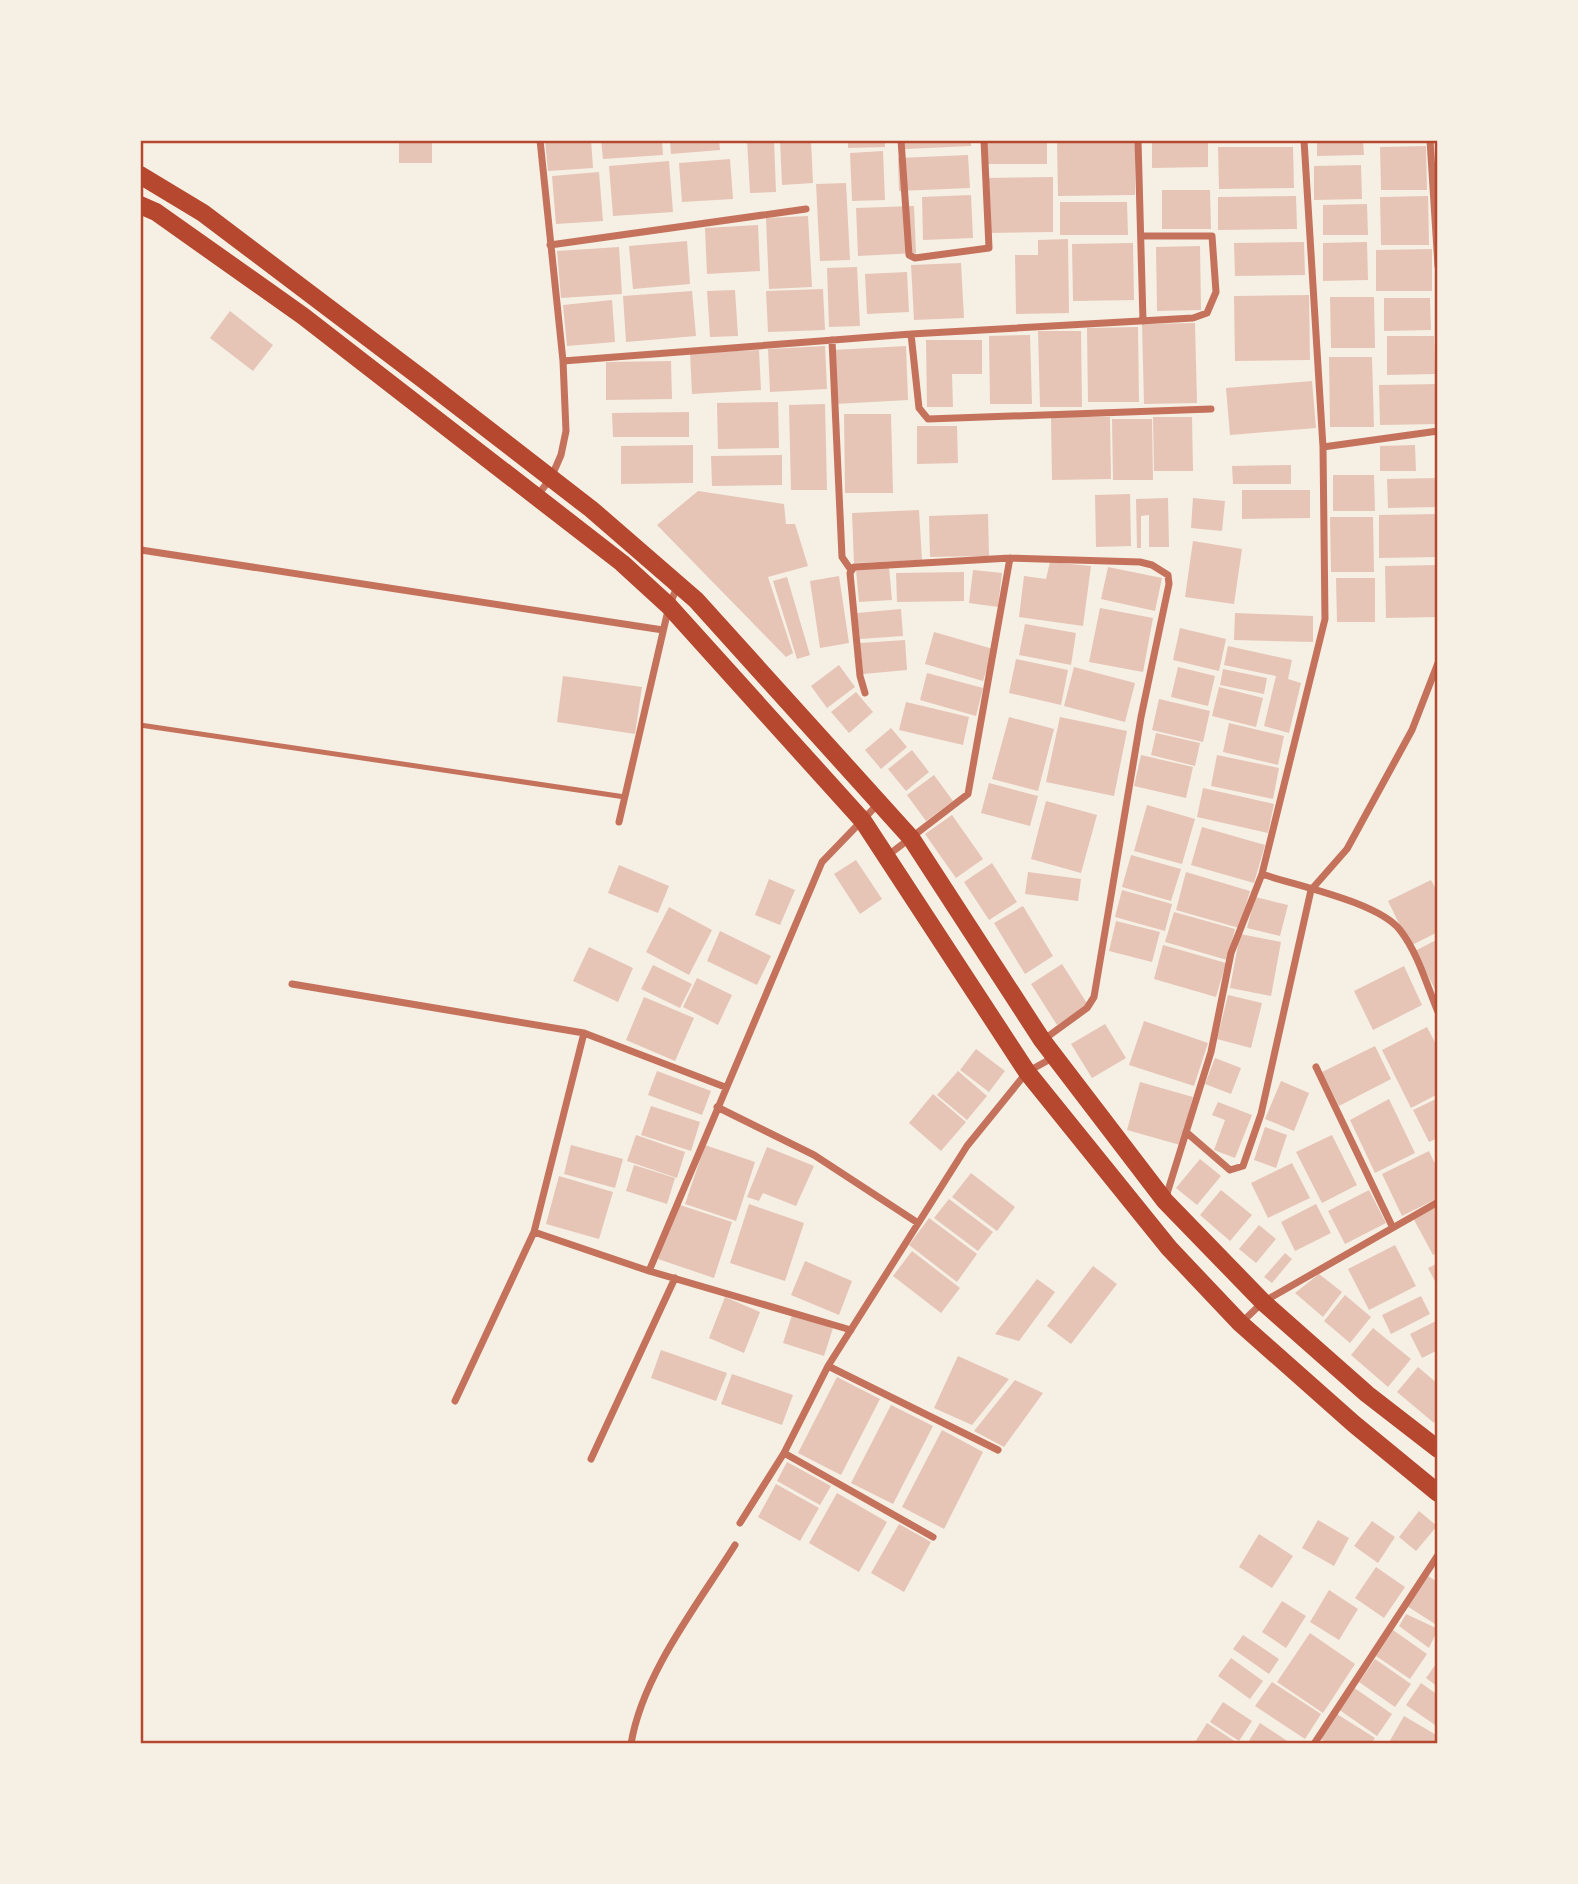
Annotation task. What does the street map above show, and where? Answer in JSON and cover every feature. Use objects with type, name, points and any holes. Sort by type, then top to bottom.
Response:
[{"type":"main road","points":[[140,175],[203,213],[551,478],[696,600],[911,838],[1042,1040],[1165,1201],[1263,1301],[1367,1394],[1438,1449]]},
{"type":"main road","points":[[140,205],[156,212],[303,316],[622,563],[669,606],[863,821],[1027,1072],[1169,1248],[1240,1323],[1354,1424],[1438,1493]]},
{"type":"street","points":[[537,497],[551,478],[561,455],[566,430],[563,362],[540,140]]},
{"type":"street","points":[[901,140],[909,255],[915,258],[989,248],[984,140]]},
{"type":"street","points":[[1138,140],[1143,321]]},
{"type":"street","points":[[1165,1201],[1211,1052],[1231,953],[1262,874],[1325,619],[1324,447],[1304,140]]},
{"type":"street","points":[[1430,140],[1438,266]]},
{"type":"street","points":[[550,245],[806,209]]},
{"type":"street","points":[[563,362],[911,334],[1193,318],[1207,313],[1216,292],[1212,236],[1142,236]]},
{"type":"street","points":[[911,334],[919,408],[929,419],[1211,409]]},
{"type":"street","points":[[832,340],[842,557],[850,570],[860,676],[865,693]]},
{"type":"street","points":[[1324,447],[1438,431]]},
{"type":"street","points":[[141,550],[663,630]]},
{"type":"street","points":[[850,570],[857,566],[1010,558],[1140,562],[1162,569],[1168,575],[1169,584],[1141,717],[1094,997],[1087,1008],[1042,1040]]},
{"type":"street","points":[[887,856],[965,799],[971,787],[1010,558]]},
{"type":"street","points":[[619,822],[663,630],[678,584]]},
{"type":"street","points":[[1186,1132],[1230,1170],[1243,1166],[1261,1114],[1311,890],[1347,849],[1412,730],[1438,663]]},
{"type":"street","points":[[649,1271],[822,862],[879,803]]},
{"type":"street","points":[[1262,874],[1378,910],[1399,929],[1438,1012]]},
{"type":"street","points":[[292,984],[584,1033],[725,1087]]},
{"type":"street","points":[[455,1401],[534,1232],[584,1033]]},
{"type":"street","points":[[740,1522],[783,1453],[828,1366],[967,1146],[1027,1072],[1054,1056]]},
{"type":"street","points":[[1316,1067],[1392,1226]]},
{"type":"street","points":[[717,1107],[814,1155],[918,1223]]},
{"type":"street","points":[[1240,1323],[1263,1301],[1438,1202]]},
{"type":"street","points":[[534,1232],[649,1271],[851,1330]]},
{"type":"street","points":[[591,1459],[675,1278]]},
{"type":"street","points":[[828,1366],[998,1450]]},
{"type":"street","points":[[783,1453],[933,1537]]},
{"type":"street","points":[[631,1744],[634,1721],[668,1652],[735,1545]]},
{"type":"street","points":[[1314,1744],[1438,1555]]},
{"type":"lane","points":[[140,726],[625,797]]},
{"type":"building","points":[[399,140],[432,140],[432,163],[399,163]]},
{"type":"building","points":[[545,140],[591,140],[593,168],[548,171]]},
{"type":"building","points":[[601,140],[662,140],[663,155],[603,159]]},
{"type":"building","points":[[670,140],[719,140],[720,150],[671,154]]},
{"type":"building","points":[[747,140],[774,140],[776,192],[750,193]]},
{"type":"building","points":[[780,140],[811,140],[813,183],[782,185]]},
{"type":"building","points":[[848,140],[885,140],[885,147],[848,148]]},
{"type":"building","points":[[904,140],[971,140],[971,146],[905,149]]},
{"type":"building","points":[[983,140],[1047,140],[1047,164],[983,164]]},
{"type":"building","points":[[1057,140],[1135,140],[1135,195],[1058,196]]},
{"type":"building","points":[[1152,140],[1208,140],[1208,167],[1152,168]]},
{"type":"building","points":[[1317,140],[1363,140],[1364,155],[1317,156]]},
{"type":"building","points":[[1426,146],[1427,190],[1381,190],[1380,147]]},
{"type":"building","points":[[1218,147],[1293,147],[1294,188],[1219,189]]},
{"type":"building","points":[[883,151],[885,200],[852,201],[850,153]]},
{"type":"building","points":[[968,155],[970,188],[899,191],[898,158]]},
{"type":"building","points":[[730,159],[733,199],[682,202],[679,163]]},
{"type":"building","points":[[669,161],[673,212],[613,216],[609,166]]},
{"type":"building","points":[[1361,165],[1362,199],[1314,200],[1314,166]]},
{"type":"building","points":[[599,172],[603,221],[556,224],[552,176]]},
{"type":"building","points":[[1053,177],[1053,232],[987,233],[986,178]]},
{"type":"building","points":[[846,183],[850,260],[820,261],[816,184]]},
{"type":"building","points":[[1162,190],[1210,190],[1211,229],[1162,229]]},
{"type":"building","points":[[971,195],[973,238],[923,240],[922,197]]},
{"type":"building","points":[[1296,196],[1297,229],[1218,230],[1218,197]]},
{"type":"building","points":[[1428,196],[1429,245],[1381,245],[1380,197]]},
{"type":"building","points":[[1060,202],[1127,202],[1128,235],[1060,235]]},
{"type":"building","points":[[1367,204],[1368,235],[1323,235],[1323,205]]},
{"type":"building","points":[[914,206],[916,253],[858,256],[856,208]]},
{"type":"building","points":[[808,216],[812,287],[769,289],[766,218]]},
{"type":"building","points":[[758,225],[760,271],[707,274],[705,228]]},
{"type":"building","points":[[1068,239],[1069,313],[1016,314],[1015,255],[1038,255],[1038,240]]},
{"type":"building","points":[[687,241],[690,284],[633,289],[629,246]]},
{"type":"building","points":[[1304,242],[1305,275],[1235,276],[1234,243]]},
{"type":"building","points":[[1367,242],[1368,280],[1323,281],[1323,243]]},
{"type":"building","points":[[1133,243],[1134,300],[1073,301],[1072,244]]},
{"type":"building","points":[[1200,246],[1201,310],[1157,311],[1156,247]]},
{"type":"building","points":[[619,247],[622,294],[561,298],[557,251]]},
{"type":"building","points":[[1432,249],[1432,291],[1376,291],[1376,250]]},
{"type":"building","points":[[961,263],[964,318],[914,320],[911,265]]},
{"type":"building","points":[[857,267],[860,326],[829,327],[827,268]]},
{"type":"building","points":[[907,272],[909,312],[867,314],[865,274]]},
{"type":"building","points":[[823,289],[825,330],[768,332],[766,291]]},
{"type":"building","points":[[735,290],[738,336],[710,337],[707,291]]},
{"type":"building","points":[[692,291],[696,336],[626,342],[623,296]]},
{"type":"building","points":[[1309,295],[1310,360],[1235,361],[1234,296]]},
{"type":"building","points":[[1330,297],[1374,297],[1375,348],[1331,348]]},
{"type":"building","points":[[1384,298],[1430,298],[1431,330],[1384,331]]},
{"type":"building","points":[[612,300],[615,342],[567,346],[563,305]]},
{"type":"building","points":[[230,311],[273,345],[253,371],[210,338]]},
{"type":"building","points":[[1195,323],[1197,403],[1144,404],[1142,324]]},
{"type":"building","points":[[1138,327],[1139,402],[1088,402],[1087,328]]},
{"type":"building","points":[[1038,331],[1081,331],[1082,407],[1040,407]]},
{"type":"building","points":[[1030,335],[1032,404],[990,404],[989,336]]},
{"type":"building","points":[[1387,336],[1434,336],[1435,374],[1387,375]]},
{"type":"building","points":[[926,340],[982,340],[982,374],[952,374],[953,407],[927,407]]},
{"type":"building","points":[[825,346],[827,389],[770,392],[768,349]]},
{"type":"building","points":[[906,346],[908,400],[835,404],[833,350]]},
{"type":"building","points":[[759,350],[761,390],[692,394],[690,353]]},
{"type":"building","points":[[1329,357],[1372,357],[1374,427],[1330,427]]},
{"type":"building","points":[[671,361],[672,399],[606,400],[606,362]]},
{"type":"building","points":[[1312,381],[1316,428],[1230,435],[1226,388]]},
{"type":"building","points":[[1438,384],[1438,424],[1380,425],[1379,385]]},
{"type":"building","points":[[778,402],[779,448],[718,449],[717,403]]},
{"type":"building","points":[[825,404],[827,490],[791,490],[789,405]]},
{"type":"building","points":[[689,412],[689,437],[613,437],[612,413]]},
{"type":"building","points":[[844,414],[891,414],[893,493],[845,493]]},
{"type":"building","points":[[1051,417],[1110,417],[1111,479],[1052,480]]},
{"type":"building","points":[[1153,417],[1192,417],[1193,471],[1154,471]]},
{"type":"building","points":[[1112,419],[1152,419],[1153,480],[1113,480]]},
{"type":"building","points":[[917,426],[957,426],[958,463],[917,464]]},
{"type":"building","points":[[693,445],[693,483],[621,484],[621,446]]},
{"type":"building","points":[[1415,445],[1416,471],[1380,471],[1380,446]]},
{"type":"building","points":[[782,455],[782,485],[712,486],[711,456]]},
{"type":"building","points":[[1291,465],[1291,484],[1233,484],[1232,466]]},
{"type":"building","points":[[1333,475],[1374,475],[1375,511],[1333,511]]},
{"type":"building","points":[[1438,478],[1438,507],[1388,508],[1387,479]]},
{"type":"building","points":[[1242,490],[1310,490],[1310,518],[1242,519]]},
{"type":"building","points":[[698,491],[784,504],[786,524],[795,524],[808,566],[768,577],[793,653],[786,657],[657,525]]},
{"type":"building","points":[[1130,494],[1131,546],[1096,547],[1095,495]]},
{"type":"building","points":[[1168,498],[1169,547],[1149,547],[1149,515],[1141,516],[1141,548],[1137,548],[1136,499]]},
{"type":"building","points":[[1193,498],[1225,501],[1222,531],[1191,528]]},
{"type":"building","points":[[919,510],[922,560],[854,563],[852,513]]},
{"type":"building","points":[[988,514],[989,556],[930,557],[929,516]]},
{"type":"building","points":[[1438,514],[1438,557],[1379,558],[1379,515]]},
{"type":"building","points":[[1330,517],[1373,517],[1374,572],[1331,572]]},
{"type":"building","points":[[1193,541],[1242,549],[1234,604],[1185,597]]},
{"type":"building","points":[[1050,562],[1091,566],[1083,626],[1019,617],[1024,576],[1046,579]]},
{"type":"building","points":[[1438,565],[1438,617],[1386,618],[1385,566]]},
{"type":"building","points":[[889,567],[892,600],[859,602],[856,570]]},
{"type":"building","points":[[1108,567],[1162,578],[1155,611],[1101,599]]},
{"type":"building","points":[[973,570],[1002,573],[998,607],[969,603]]},
{"type":"building","points":[[964,572],[964,601],[897,602],[896,573]]},
{"type":"building","points":[[839,576],[849,643],[820,648],[810,581]]},
{"type":"building","points":[[787,577],[810,655],[797,659],[773,581]]},
{"type":"building","points":[[1336,578],[1375,578],[1375,622],[1337,622]]},
{"type":"building","points":[[1100,608],[1153,618],[1143,672],[1089,662]]},
{"type":"building","points":[[901,609],[903,636],[860,639],[857,613]]},
{"type":"building","points":[[1235,613],[1313,616],[1313,642],[1234,640]]},
{"type":"building","points":[[1025,624],[1076,633],[1071,665],[1019,655]]},
{"type":"building","points":[[1180,628],[1226,639],[1219,671],[1173,660]]},
{"type":"building","points":[[934,632],[993,649],[983,681],[925,664]]},
{"type":"building","points":[[905,640],[907,670],[863,674],[860,643]]},
{"type":"building","points":[[1228,646],[1292,660],[1288,679],[1301,683],[1289,733],[1264,726],[1276,676],[1224,665]]},
{"type":"building","points":[[1016,659],[1068,670],[1061,705],[1009,693]]},
{"type":"building","points":[[839,665],[855,687],[827,708],[811,686]]},
{"type":"building","points":[[1074,667],[1135,683],[1125,722],[1064,706]]},
{"type":"building","points":[[1178,667],[1215,676],[1208,706],[1171,697]]},
{"type":"building","points":[[1223,669],[1267,678],[1264,694],[1220,685]]},
{"type":"building","points":[[927,673],[983,688],[976,716],[920,700]]},
{"type":"building","points":[[563,676],[642,687],[635,734],[557,722]]},
{"type":"building","points":[[1219,687],[1263,698],[1256,727],[1212,716]]},
{"type":"building","points":[[856,692],[873,712],[849,733],[831,712]]},
{"type":"building","points":[[1159,699],[1210,711],[1203,742],[1152,730]]},
{"type":"building","points":[[906,702],[969,717],[963,745],[899,730]]},
{"type":"building","points":[[1009,717],[1054,729],[1038,791],[992,779]]},
{"type":"building","points":[[1060,717],[1127,731],[1114,796],[1046,782]]},
{"type":"building","points":[[1229,723],[1284,736],[1278,765],[1223,752]]},
{"type":"building","points":[[891,728],[907,747],[881,769],[865,750]]},
{"type":"building","points":[[1156,733],[1200,743],[1195,766],[1151,755]]},
{"type":"building","points":[[912,750],[929,772],[906,791],[888,769]]},
{"type":"building","points":[[1141,755],[1193,767],[1186,798],[1134,786]]},
{"type":"building","points":[[1217,755],[1279,768],[1273,799],[1211,786]]},
{"type":"building","points":[[934,775],[953,801],[926,821],[907,795]]},
{"type":"building","points":[[989,783],[1038,796],[1030,826],[981,813]]},
{"type":"building","points":[[1203,788],[1274,804],[1268,833],[1197,817]]},
{"type":"building","points":[[1046,801],[1097,815],[1081,873],[1031,859]]},
{"type":"building","points":[[1147,805],[1195,819],[1182,864],[1134,851]]},
{"type":"building","points":[[952,815],[983,859],[956,878],[925,834]]},
{"type":"building","points":[[1202,827],[1265,845],[1254,883],[1191,865]]},
{"type":"building","points":[[1131,855],[1181,869],[1171,901],[1122,887]]},
{"type":"building","points":[[856,860],[882,899],[860,914],[834,874]]},
{"type":"building","points":[[992,863],[1017,902],[989,920],[964,882]]},
{"type":"building","points":[[619,865],[669,886],[658,913],[608,893]]},
{"type":"building","points":[[1028,872],[1081,879],[1078,901],[1025,894]]},
{"type":"building","points":[[1186,872],[1250,891],[1239,928],[1176,910]]},
{"type":"building","points":[[769,879],[795,890],[780,925],[755,915]]},
{"type":"building","points":[[1431,880],[1438,893],[1438,932],[1410,946],[1388,901]]},
{"type":"building","points":[[1122,890],[1172,904],[1165,931],[1115,917]]},
{"type":"building","points":[[1255,897],[1288,905],[1280,936],[1247,928]]},
{"type":"building","points":[[1023,906],[1053,956],[1025,974],[994,923]]},
{"type":"building","points":[[669,907],[712,930],[689,975],[646,952]]},
{"type":"building","points":[[1174,912],[1235,929],[1227,960],[1165,942]]},
{"type":"building","points":[[1116,921],[1160,932],[1152,962],[1109,951]]},
{"type":"building","points":[[720,931],[771,956],[757,985],[707,961]]},
{"type":"building","points":[[1240,934],[1281,942],[1271,996],[1230,988]]},
{"type":"building","points":[[1438,939],[1438,990],[1436,991],[1415,951]]},
{"type":"building","points":[[1163,945],[1226,963],[1216,997],[1154,979]]},
{"type":"building","points":[[589,947],[633,968],[618,1002],[573,981]]},
{"type":"building","points":[[1062,964],[1088,1005],[1057,1025],[1031,984]]},
{"type":"building","points":[[653,965],[692,984],[680,1008],[641,989]]},
{"type":"building","points":[[1404,966],[1422,1005],[1373,1030],[1354,991]]},
{"type":"building","points":[[697,978],[732,995],[718,1025],[683,1007]]},
{"type":"building","points":[[1228,995],[1262,1003],[1251,1048],[1217,1039]]},
{"type":"building","points":[[644,997],[694,1018],[675,1061],[626,1040]]},
{"type":"building","points":[[1144,1021],[1208,1043],[1194,1086],[1129,1065]]},
{"type":"building","points":[[1105,1024],[1126,1058],[1092,1078],[1071,1044]]},
{"type":"building","points":[[1427,1027],[1438,1048],[1438,1094],[1411,1108],[1382,1050]]},
{"type":"building","points":[[1375,1046],[1391,1079],[1339,1106],[1322,1072]]},
{"type":"building","points":[[976,1049],[1005,1071],[989,1092],[960,1070]]},
{"type":"building","points":[[1215,1058],[1241,1068],[1231,1094],[1205,1084]]},
{"type":"building","points":[[657,1071],[711,1091],[702,1115],[648,1095]]},
{"type":"building","points":[[958,1071],[987,1096],[967,1120],[937,1095]]},
{"type":"building","points":[[1281,1081],[1309,1093],[1294,1131],[1265,1119]]},
{"type":"building","points":[[1140,1082],[1193,1097],[1180,1145],[1127,1130]]},
{"type":"building","points":[[933,1094],[966,1122],[941,1151],[909,1123]]},
{"type":"building","points":[[1438,1098],[1438,1138],[1429,1142],[1413,1110]]},
{"type":"building","points":[[1389,1099],[1415,1153],[1375,1173],[1350,1120]]},
{"type":"building","points":[[1218,1102],[1252,1115],[1235,1158],[1214,1150],[1225,1120],[1212,1115]]},
{"type":"building","points":[[651,1106],[700,1122],[691,1151],[641,1135]]},
{"type":"building","points":[[1265,1127],[1287,1135],[1276,1168],[1254,1160]]},
{"type":"building","points":[[636,1135],[685,1152],[677,1178],[627,1161]]},
{"type":"building","points":[[1332,1135],[1357,1185],[1322,1203],[1296,1152]]},
{"type":"building","points":[[571,1145],[623,1159],[615,1188],[564,1174]]},
{"type":"building","points":[[705,1145],[755,1162],[736,1221],[685,1204]]},
{"type":"building","points":[[767,1147],[814,1166],[796,1206],[763,1193],[759,1201],[747,1197]]},
{"type":"building","points":[[1429,1151],[1438,1170],[1438,1198],[1402,1216],[1382,1174]]},
{"type":"building","points":[[1200,1159],[1221,1176],[1197,1205],[1176,1188]]},
{"type":"building","points":[[1292,1163],[1310,1198],[1268,1218],[1251,1183]]},
{"type":"building","points":[[634,1165],[675,1178],[667,1204],[626,1191]]},
{"type":"building","points":[[971,1173],[1015,1207],[997,1231],[952,1197]]},
{"type":"building","points":[[559,1176],[613,1192],[599,1239],[546,1224]]},
{"type":"building","points":[[1221,1190],[1252,1215],[1230,1241],[1200,1215]]},
{"type":"building","points":[[1369,1190],[1386,1223],[1345,1244],[1328,1211]]},
{"type":"building","points":[[949,1199],[993,1232],[978,1251],[934,1218]]},
{"type":"building","points":[[677,1204],[732,1222],[714,1278],[658,1259]]},
{"type":"building","points":[[749,1204],[804,1223],[785,1281],[730,1263]]},
{"type":"building","points":[[1316,1204],[1331,1233],[1295,1251],[1281,1222]]},
{"type":"building","points":[[1438,1205],[1438,1252],[1433,1255],[1413,1218]]},
{"type":"building","points":[[929,1218],[977,1254],[957,1282],[909,1245]]},
{"type":"building","points":[[1259,1225],[1276,1239],[1256,1263],[1239,1249]]},
{"type":"building","points":[[1395,1245],[1416,1286],[1369,1310],[1348,1269]]},
{"type":"building","points":[[912,1251],[960,1288],[941,1313],[893,1276]]},
{"type":"building","points":[[1285,1253],[1292,1259],[1272,1283],[1264,1277]]},
{"type":"building","points":[[805,1261],[852,1281],[839,1315],[791,1295]]},
{"type":"building","points":[[1438,1263],[1438,1287],[1428,1268]]},
{"type":"building","points":[[1093,1266],[1117,1284],[1071,1344],[1047,1326]]},
{"type":"building","points":[[1319,1274],[1342,1292],[1323,1317],[1295,1293]]},
{"type":"building","points":[[1037,1279],[1055,1292],[1019,1341],[995,1334]]},
{"type":"building","points":[[1345,1295],[1371,1317],[1350,1343],[1324,1321]]},
{"type":"building","points":[[1421,1296],[1430,1314],[1391,1334],[1382,1315]]},
{"type":"building","points":[[725,1297],[760,1312],[744,1353],[709,1338]]},
{"type":"building","points":[[792,1315],[833,1328],[824,1356],[783,1343]]},
{"type":"building","points":[[1436,1321],[1438,1350],[1422,1358],[1410,1334]]},
{"type":"building","points":[[1373,1328],[1411,1359],[1388,1387],[1351,1355]]},
{"type":"building","points":[[661,1350],[727,1373],[716,1401],[651,1378]]},
{"type":"building","points":[[958,1356],[1009,1379],[972,1425],[934,1408]]},
{"type":"building","points":[[1418,1367],[1438,1384],[1438,1418],[1434,1423],[1397,1392]]},
{"type":"building","points":[[732,1374],[793,1395],[782,1425],[721,1404]]},
{"type":"building","points":[[837,1377],[880,1399],[841,1475],[798,1453]]},
{"type":"building","points":[[1015,1380],[1043,1393],[1004,1447],[974,1431]]},
{"type":"building","points":[[891,1405],[933,1426],[893,1504],[851,1483]]},
{"type":"building","points":[[942,1430],[983,1452],[944,1529],[902,1507]]},
{"type":"building","points":[[787,1462],[831,1486],[820,1505],[777,1481]]},
{"type":"building","points":[[776,1484],[819,1508],[800,1541],[758,1517]]},
{"type":"building","points":[[837,1493],[887,1522],[859,1572],[809,1543]]},
{"type":"building","points":[[1419,1511],[1437,1526],[1416,1551],[1399,1537]]},
{"type":"building","points":[[1318,1520],[1349,1538],[1334,1566],[1302,1548]]},
{"type":"building","points":[[1372,1521],[1395,1537],[1378,1563],[1354,1546]]},
{"type":"building","points":[[899,1524],[931,1542],[904,1592],[871,1573]]},
{"type":"building","points":[[1259,1534],[1293,1556],[1272,1588],[1239,1567]]},
{"type":"building","points":[[1376,1567],[1405,1587],[1384,1618],[1355,1598]]},
{"type":"building","points":[[1426,1575],[1438,1582],[1438,1626],[1407,1606]]},
{"type":"building","points":[[1329,1590],[1358,1609],[1339,1640],[1310,1622]]},
{"type":"building","points":[[1282,1601],[1306,1616],[1286,1648],[1262,1632]]},
{"type":"building","points":[[1406,1614],[1438,1629],[1429,1648],[1399,1626]]},
{"type":"building","points":[[1393,1630],[1427,1654],[1410,1679],[1376,1656]]},
{"type":"building","points":[[1310,1633],[1355,1664],[1323,1713],[1277,1682]]},
{"type":"building","points":[[1243,1635],[1279,1659],[1269,1674],[1233,1649]]},
{"type":"building","points":[[1231,1658],[1263,1681],[1250,1699],[1218,1676]]},
{"type":"building","points":[[1375,1659],[1411,1684],[1395,1707],[1359,1682]]},
{"type":"building","points":[[1438,1661],[1438,1687],[1426,1678]]},
{"type":"building","points":[[1272,1682],[1321,1714],[1305,1739],[1255,1706]]},
{"type":"building","points":[[1421,1683],[1438,1695],[1438,1727],[1406,1705]]},
{"type":"building","points":[[1353,1687],[1392,1714],[1377,1736],[1338,1709]]},
{"type":"building","points":[[1223,1702],[1252,1721],[1239,1741],[1210,1722]]},
{"type":"building","points":[[1337,1714],[1375,1738],[1371,1744],[1329,1744],[1321,1739]]},
{"type":"building","points":[[1404,1716],[1438,1736],[1438,1744],[1388,1744]]},
{"type":"building","points":[[1207,1723],[1236,1742],[1235,1744],[1195,1742]]},
{"type":"building","points":[[1260,1723],[1292,1744],[1247,1744]]}]
